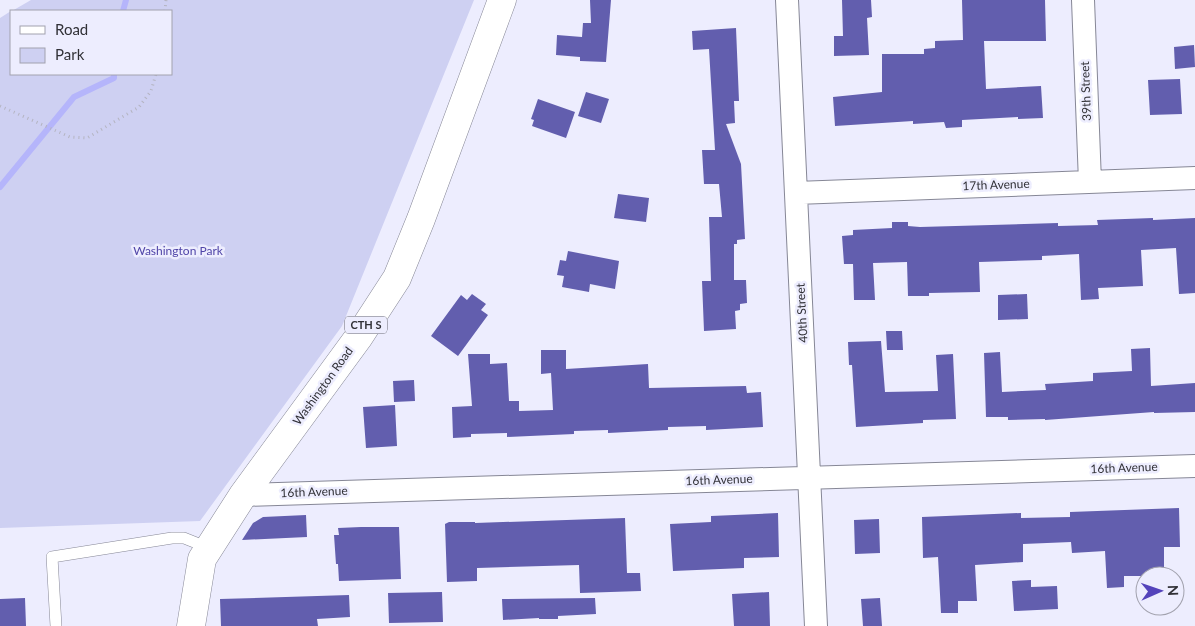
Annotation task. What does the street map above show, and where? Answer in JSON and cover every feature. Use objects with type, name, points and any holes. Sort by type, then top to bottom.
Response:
[{"type":"main road","name":"Washington Road","points":[[191,626],[202,559],[243,495],[358,338],[397,278],[502,0]]},
{"type":"street","name":"40th Street","points":[[787,0],[816,626]]},
{"type":"street","name":"39th Street","points":[[1083,0],[1090,182]]},
{"type":"street","name":"17th Avenue","points":[[796,193],[1195,178]]},
{"type":"street","name":"16th Avenue","points":[[243,495],[1195,466]]},
{"type":"lane","points":[[56,626],[52,557],[172,538],[184,538],[209,548]]},
{"type":"path","points":[[0,106],[70,136],[87,138],[139,107],[151,91],[156,75]]},
{"type":"green space","name":"Washington Park","points":[[31,0],[474,0],[342,326],[200,521],[0,528],[0,18],[10,12],[10,75],[172,75],[172,10],[14,10]]},
{"type":"building","points":[[590,0],[611,0],[606,62],[580,61],[580,57],[556,55],[557,35],[582,37],[583,23],[591,23]]},
{"type":"building","points":[[842,0],[871,0],[872,17],[867,18],[869,55],[834,56],[834,36],[843,36]]},
{"type":"building","points":[[962,0],[1045,0],[1046,41],[984,41],[986,89],[1041,86],[1043,118],[1018,119],[1018,117],[962,120],[962,127],[946,128],[944,122],[913,124],[913,121],[835,126],[833,97],[882,92],[882,54],[924,54],[924,49],[935,48],[935,41],[963,40]]},
{"type":"building","points":[[736,28],[739,101],[734,101],[735,123],[726,124],[741,164],[745,239],[737,240],[737,244],[734,244],[734,280],[746,280],[747,303],[740,304],[740,310],[735,311],[736,329],[704,331],[702,281],[711,281],[709,217],[722,217],[719,184],[704,184],[702,150],[715,150],[709,49],[693,50],[692,31]]},
{"type":"building","points":[[1194,45],[1195,67],[1175,69],[1174,47]]},
{"type":"building","points":[[1180,79],[1182,114],[1150,115],[1148,80]]},
{"type":"building","points":[[586,92],[609,99],[601,123],[578,116]]},
{"type":"building","points":[[538,99],[575,112],[566,138],[532,126],[534,120],[531,119]]},
{"type":"building","points":[[618,194],[649,198],[646,222],[614,218]]},
{"type":"building","points":[[1153,218],[1153,220],[1195,218],[1195,293],[1179,294],[1176,248],[1141,250],[1143,286],[1098,288],[1099,299],[1081,300],[1079,254],[1042,256],[1042,260],[979,262],[980,292],[929,293],[929,296],[908,296],[907,262],[873,263],[875,300],[854,300],[853,264],[844,264],[842,236],[853,235],[853,230],[892,228],[892,222],[908,222],[908,226],[920,227],[1058,223],[1058,226],[1098,225],[1097,220]]},
{"type":"building","points":[[568,251],[619,261],[615,289],[590,284],[589,292],[562,287],[564,276],[557,275],[560,260],[566,261]]},
{"type":"building","points":[[472,294],[486,304],[481,310],[488,315],[458,356],[431,336],[461,295],[467,300]]},
{"type":"building","points":[[1027,294],[1028,319],[998,320],[998,295]]},
{"type":"building","points":[[886,331],[902,331],[903,350],[887,350]]},
{"type":"building","points":[[881,341],[885,392],[938,391],[936,355],[953,354],[956,419],[923,420],[923,423],[856,427],[852,365],[849,365],[848,342]]},
{"type":"building","points":[[1150,348],[1151,386],[1195,383],[1195,412],[1154,412],[1045,420],[1008,420],[1008,417],[986,417],[984,353],[1000,352],[1002,392],[1046,390],[1045,384],[1093,381],[1093,373],[1132,371],[1131,349]]},
{"type":"building","points":[[541,350],[566,350],[566,369],[648,364],[649,388],[746,386],[747,393],[761,392],[763,427],[706,430],[706,426],[668,427],[668,430],[608,433],[608,430],[574,431],[574,434],[507,437],[507,433],[471,434],[471,437],[453,438],[452,407],[472,406],[468,354],[490,354],[490,364],[507,363],[509,401],[519,401],[519,411],[553,410],[551,373],[541,374]]},
{"type":"building","points":[[414,380],[415,401],[394,402],[393,381]]},
{"type":"building","points":[[395,405],[397,446],[366,448],[363,407]]},
{"type":"building","points":[[1179,508],[1180,547],[1164,547],[1164,566],[1135,566],[1135,576],[1124,576],[1124,587],[1107,588],[1105,551],[1072,553],[1071,542],[1023,544],[1023,562],[975,565],[977,601],[958,601],[958,613],[941,613],[938,557],[923,558],[922,517],[1021,513],[1021,518],[1070,517],[1070,512]]},
{"type":"building","points":[[778,513],[779,557],[744,558],[744,568],[673,571],[670,524],[711,522],[711,516]]},
{"type":"building","points":[[306,515],[307,537],[242,540],[253,523],[263,517]]},
{"type":"building","points":[[625,518],[627,573],[640,573],[641,591],[580,593],[579,565],[477,568],[477,581],[447,582],[445,524],[449,522],[475,523]]},
{"type":"building","points":[[879,519],[880,553],[855,554],[854,520]]},
{"type":"building","points":[[399,527],[401,579],[339,581],[334,535],[339,535],[338,528]]},
{"type":"building","points":[[1031,580],[1031,587],[1057,586],[1058,609],[1014,611],[1012,581]]},
{"type":"building","points":[[442,592],[443,622],[389,623],[388,593]]},
{"type":"building","points":[[769,592],[770,626],[734,626],[732,594]]},
{"type":"building","points":[[349,595],[350,617],[317,619],[318,626],[221,626],[220,599]]},
{"type":"building","points":[[25,598],[26,626],[0,626],[0,599]]},
{"type":"building","points":[[595,598],[596,614],[558,616],[558,619],[503,620],[502,599]]},
{"type":"building","points":[[880,598],[882,626],[863,626],[861,599]]},
{"type":"waterway","points":[[123,10],[126,0]]},
{"type":"waterway","points":[[0,187],[74,97],[114,78],[114,75]]}]
